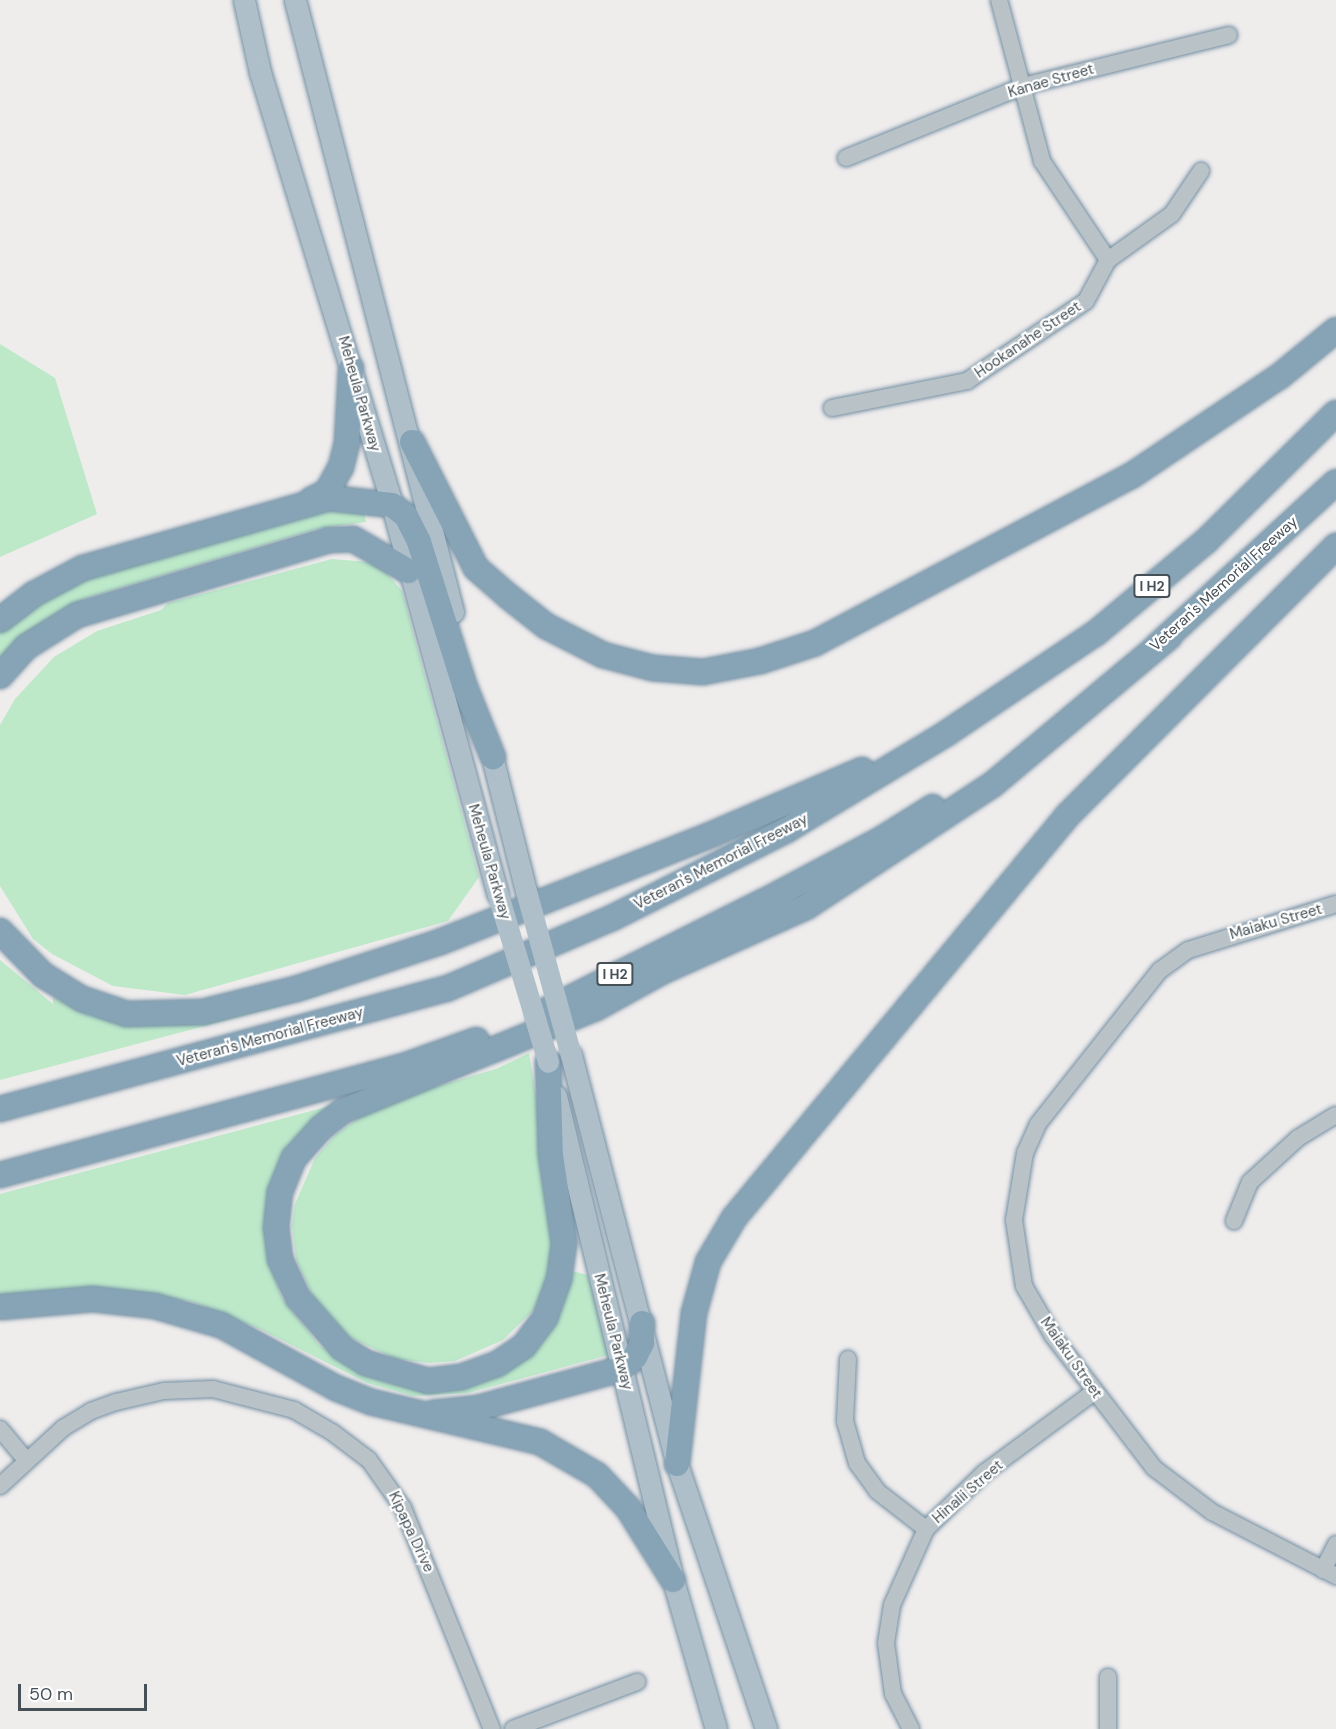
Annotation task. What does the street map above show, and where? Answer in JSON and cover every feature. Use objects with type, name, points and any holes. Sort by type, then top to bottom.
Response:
[{"type":"highway","points":[[412,442],[476,568],[508,596],[546,626],[603,655],[653,668],[703,672],[760,661],[815,643],[1131,476],[1280,376],[1336,330]]},
{"type":"highway","points":[[303,504],[327,492],[341,467],[347,443],[351,368]]},
{"type":"highway","name":"Veteran's Memorial Freeway","points":[[0,1109],[446,989],[612,918],[788,829],[947,733],[1105,625],[1206,541],[1336,413]]},
{"type":"highway","name":"Veteran's Memorial Freeway","points":[[0,1175],[404,1066],[514,1028],[882,839],[970,783],[1169,637],[1336,482]]},
{"type":"highway","points":[[0,620],[34,594],[83,568],[303,504],[350,497],[392,505],[406,516],[419,542],[464,685],[493,757]]},
{"type":"highway","points":[[0,676],[26,647],[78,615],[328,540],[352,539],[408,570]]},
{"type":"highway","points":[[677,1464],[693,1313],[708,1262],[734,1218],[1068,814],[1336,546]]},
{"type":"highway","points":[[548,1062],[551,1155],[564,1244],[559,1279],[545,1318],[524,1346],[497,1364],[461,1377],[428,1381],[366,1363],[342,1348],[298,1298],[280,1259],[276,1228],[280,1192],[294,1158],[321,1128],[343,1111],[596,1008],[663,971],[806,908],[992,785],[1169,637]]},
{"type":"highway","points":[[0,931],[43,975],[82,999],[127,1014],[202,1012],[296,989],[440,942],[715,833],[947,733]]},
{"type":"highway","points":[[0,1307],[93,1299],[155,1305],[221,1325],[336,1388],[400,1411],[465,1427],[511,1433],[567,1455],[597,1475],[628,1508],[673,1580]]},
{"type":"highway","points":[[400,1411],[436,1414],[478,1408],[622,1369],[635,1357],[642,1342],[642,1323]]},
{"type":"main road","name":"Meheula Parkway","points":[[244,0],[260,72],[392,505],[498,895],[548,1062],[673,1580],[716,1729]]},
{"type":"main road","name":"Meheula Parkway","points":[[295,0],[412,442],[439,562],[493,757],[526,891],[642,1323],[677,1464],[766,1729]]},
{"type":"street","points":[[999,0],[1042,161],[1108,260]]},
{"type":"street","name":"Kanae Street","points":[[846,158],[1023,86],[1229,36]]},
{"type":"street","name":"Hookanahe Street","points":[[832,408],[967,381],[1086,301],[1108,260],[1172,214],[1201,171]]},
{"type":"street","name":"Maiaku Street","points":[[1330,1573],[1212,1512],[1181,1491],[1154,1468],[1053,1336],[1030,1296],[1016,1251],[1014,1220],[1017,1187],[1025,1153],[1038,1124],[1160,970],[1188,950],[1206,943],[1336,904]]},
{"type":"street","points":[[1234,1221],[1250,1182],[1298,1138],[1336,1115]]},
{"type":"street","points":[[848,1359],[845,1421],[857,1463],[877,1491],[926,1529]]},
{"type":"street","name":"Kipapa Drive","points":[[0,1486],[63,1428],[91,1411],[164,1390],[213,1389],[294,1410],[332,1432],[369,1460],[403,1508],[492,1729]]},
{"type":"street","name":"Hinalii Street","points":[[911,1729],[893,1694],[886,1643],[892,1605],[926,1529],[984,1473],[1094,1392]]},
{"type":"street","points":[[0,1429],[26,1460]]},
{"type":"street","points":[[1330,1573],[1336,1544]]},
{"type":"street","points":[[1108,1677],[1108,1729]]},
{"type":"street","points":[[513,1729],[637,1682]]},
{"type":"green space","points":[[0,344],[55,378],[97,514],[0,557]]},
{"type":"green space","points":[[325,506],[363,507],[366,522],[317,529],[90,597],[71,606],[0,663],[0,631],[64,585]]},
{"type":"green space","points":[[332,559],[368,562],[385,571],[402,591],[479,877],[448,921],[185,995],[113,986],[52,954],[33,939],[0,886],[0,725],[15,699],[54,657],[97,631],[161,610],[168,603]]},
{"type":"green space","points":[[0,960],[53,1004],[53,997],[92,1016],[138,1026],[206,1019],[358,980],[315,997],[0,1080]]},
{"type":"green space","points":[[529,1053],[558,1227],[545,1299],[503,1340],[455,1361],[430,1363],[396,1359],[349,1337],[313,1297],[296,1259],[292,1225],[295,1204],[315,1158],[336,1134],[361,1116],[424,1090],[496,1069]]},
{"type":"green space","points":[[337,1104],[299,1137],[270,1262],[282,1298],[319,1345],[363,1373],[393,1384],[451,1389],[473,1386],[499,1375],[572,1271],[588,1275],[608,1355],[468,1393],[413,1396],[367,1383],[262,1330],[193,1302],[117,1290],[0,1298],[0,1194]]}]
